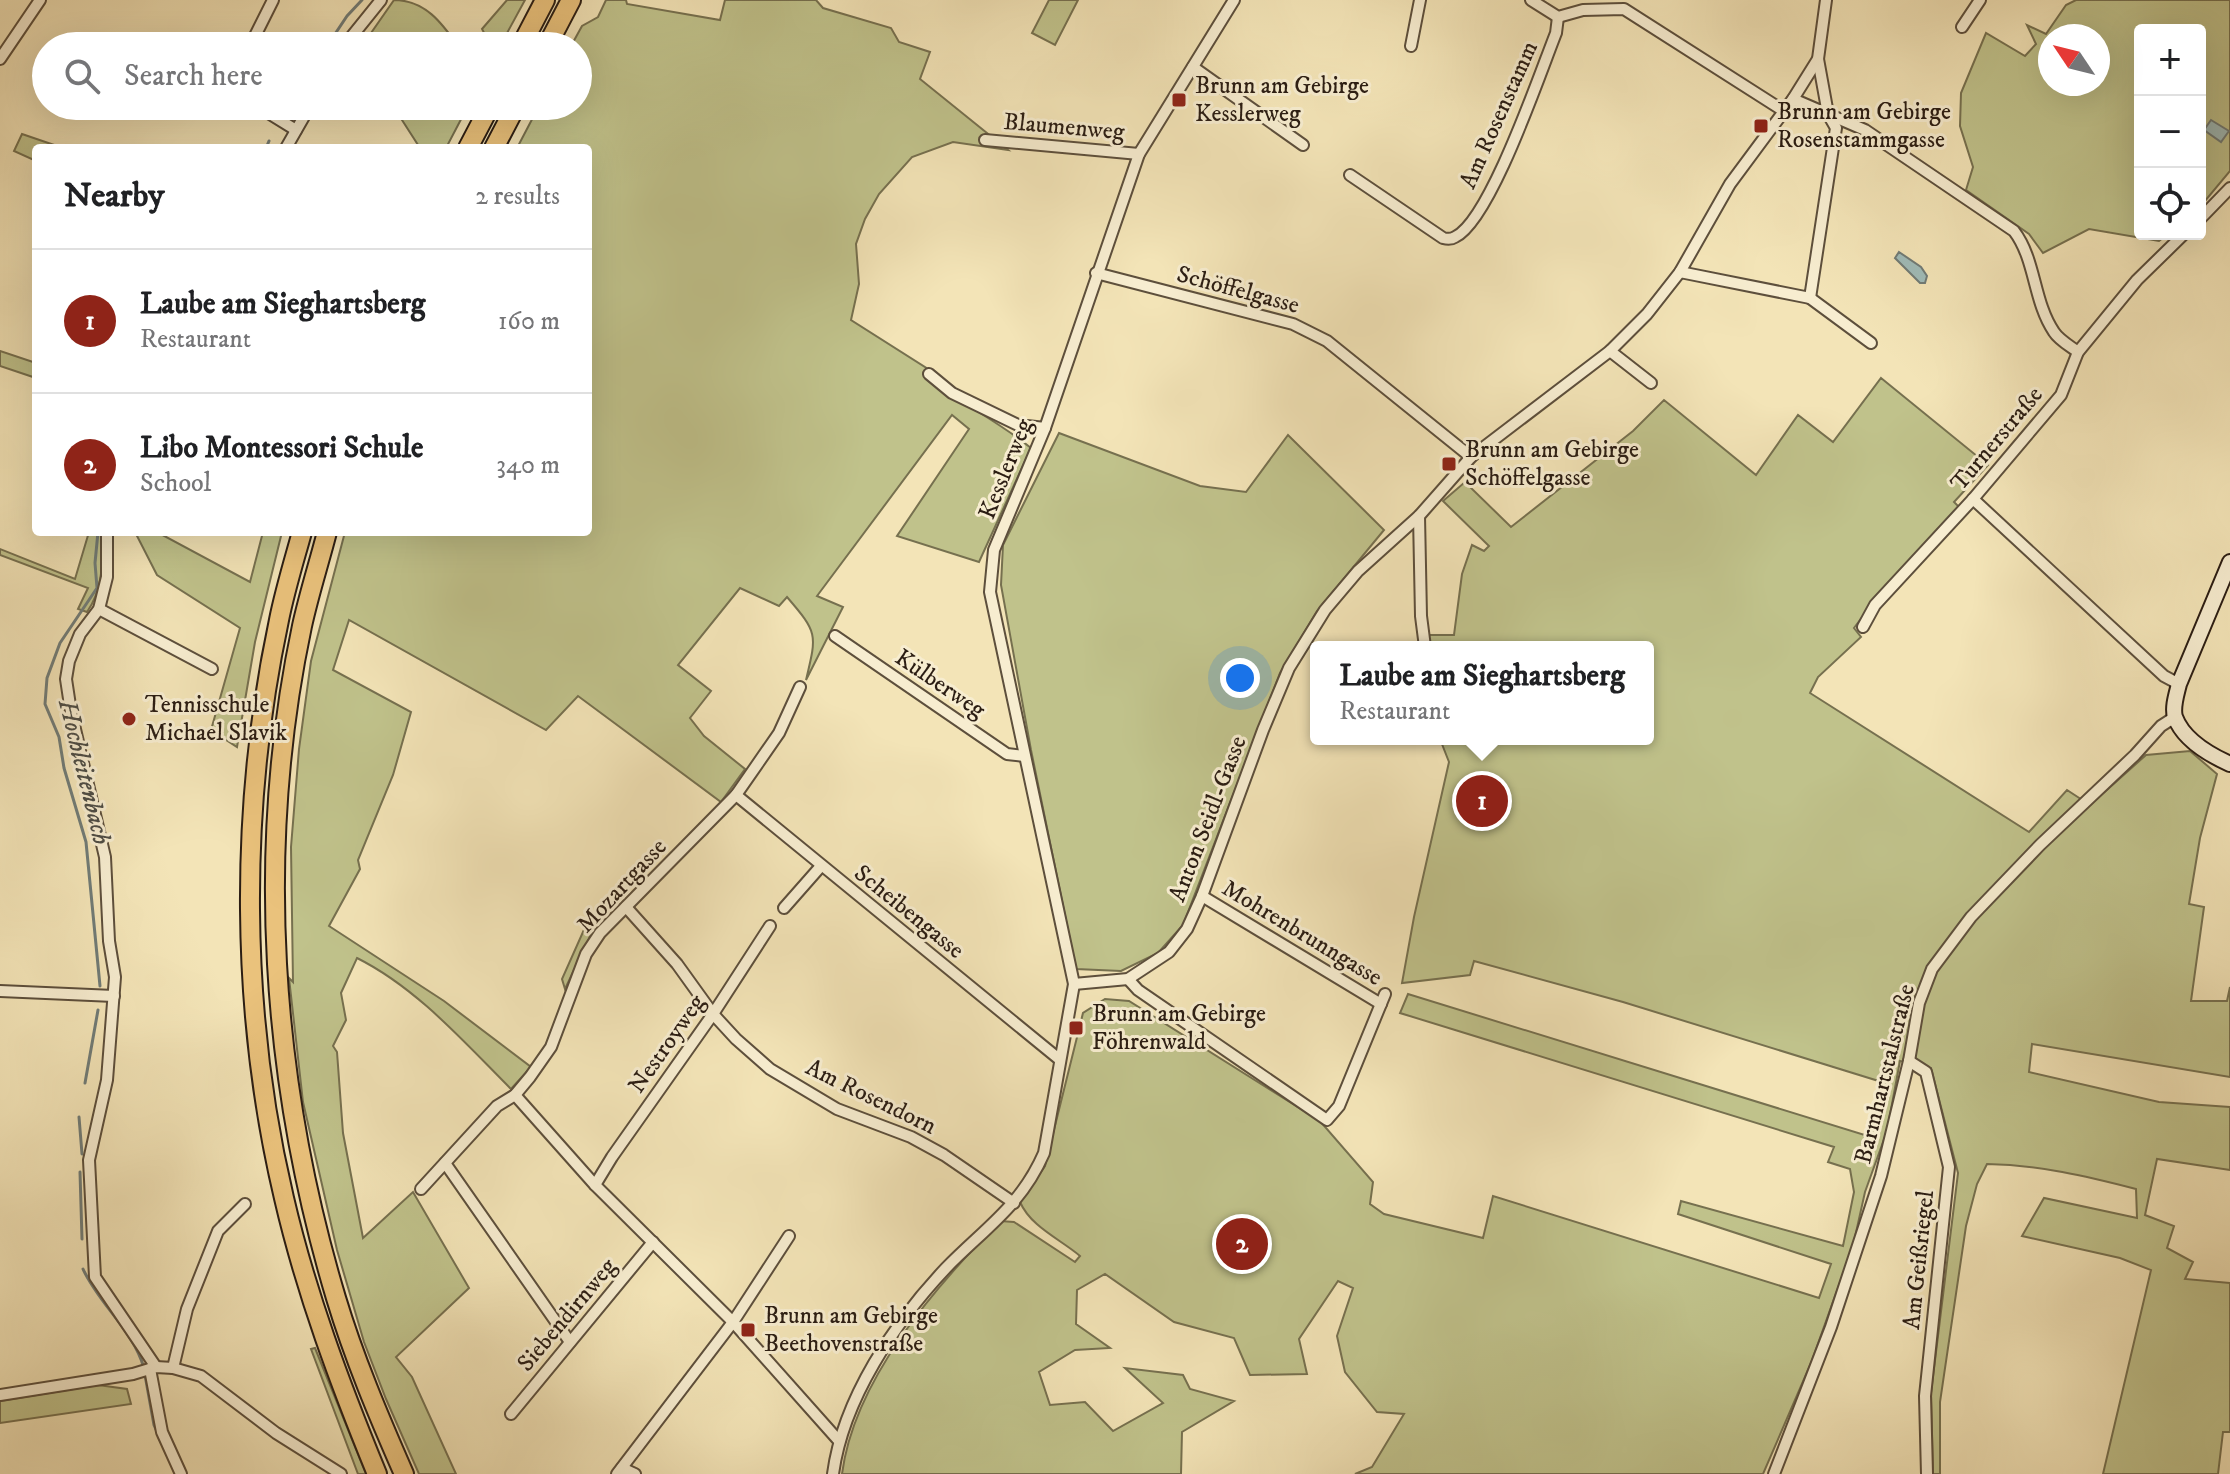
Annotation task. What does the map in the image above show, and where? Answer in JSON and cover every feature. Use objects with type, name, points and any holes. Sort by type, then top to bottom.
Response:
[{"type":"highway","points":[[528,32],[545,0]]},
{"type":"highway","points":[[554,32],[571,0]]},
{"type":"highway","points":[[470,144],[483,120]]},
{"type":"highway","points":[[496,144],[509,120]]},
{"type":"highway","points":[[301,536],[279,620],[260,733],[251,846],[253,972],[263,1081],[284,1197],[314,1309],[377,1474]]},
{"type":"highway","points":[[326,536],[302,626],[284,738],[275,850],[276,969],[286,1078],[307,1191],[336,1300],[373,1403],[404,1474]]},
{"type":"main road","points":[[2230,562],[2179,684],[2175,701],[2175,717],[2192,740],[2213,757],[2230,764]]},
{"type":"street","points":[[0,59],[40,0]]},
{"type":"street","points":[[257,32],[273,0]]},
{"type":"street","points":[[355,32],[381,0]]},
{"type":"street","name":"Kesslerweg","points":[[1074,984],[990,592],[994,550],[1045,428],[1139,154],[1234,0]]},
{"type":"street","points":[[1411,46],[1420,0]]},
{"type":"street","points":[[1531,0],[1558,17],[1583,10],[1624,9],[1784,111]]},
{"type":"street","name":"Anton Seidl-Gasse","points":[[1074,984],[1128,979],[1169,952],[1187,929],[1289,668],[1325,610],[1350,580],[1419,516],[1471,457],[1610,351],[1647,314],[1680,272],[1730,184],[1793,99],[1818,59],[1826,0]]},
{"type":"street","points":[[1962,27],[1980,0]]},
{"type":"street","name":"Am Rosenstamm","points":[[1350,175],[1443,238],[1453,239],[1465,230],[1496,184],[1556,33],[1558,17]]},
{"type":"street","points":[[1810,298],[1836,128],[1828,114],[1818,59]]},
{"type":"street","points":[[1193,67],[1303,145]]},
{"type":"street","points":[[1793,99],[1865,130],[2014,231],[2024,244],[2040,301],[2055,333],[2078,352]]},
{"type":"street","points":[[280,120],[296,130]]},
{"type":"street","points":[[288,144],[302,120]]},
{"type":"street","name":"Blaumenweg","points":[[985,140],[1139,154]]},
{"type":"street","points":[[2206,213],[2230,188]]},
{"type":"street","name":"Turnerstraße","points":[[1863,627],[1875,605],[1973,499],[2061,395],[2078,352],[2137,280],[2178,240]]},
{"type":"street","points":[[1680,272],[1810,298],[1871,343]]},
{"type":"street","name":"Schöffelgasse","points":[[1096,273],[1293,324],[1327,341],[1471,457]]},
{"type":"street","points":[[1610,351],[1651,383]]},
{"type":"street","points":[[929,374],[952,393],[1018,425],[1045,428]]},
{"type":"street","points":[[1973,499],[2164,676],[2179,684]]},
{"type":"street","points":[[1419,516],[1424,641]]},
{"type":"street","points":[[107,536],[107,577],[99,609],[80,634],[69,661],[66,679],[105,857],[114,996],[107,1080],[89,1160],[95,1277],[147,1370],[162,1432],[181,1474]]},
{"type":"street","points":[[99,609],[212,669]]},
{"type":"street","name":"Külberweg","points":[[835,636],[1007,754],[1024,756]]},
{"type":"street","name":"Mozartgasse","points":[[421,1189],[497,1106],[515,1095],[551,1047],[586,954],[600,933],[736,795],[779,733],[800,687]]},
{"type":"street","name":"Barmhartstalstraße","points":[[1774,1474],[1831,1327],[1881,1176],[1909,1061],[1919,1003],[1932,969],[1971,917],[2040,845],[2135,755],[2161,726],[2175,717]]},
{"type":"street","name":"Scheibengasse","points":[[736,795],[1059,1059]]},
{"type":"street","points":[[784,908],[821,866]]},
{"type":"street","name":"Mohrenbrunngasse","points":[[1128,979],[1138,990],[1327,1120],[1339,1106],[1383,999],[1202,896]]},
{"type":"street","name":"Am Rosendorn","points":[[626,907],[677,964],[713,1014],[770,1069],[837,1109],[911,1137],[944,1155],[1014,1203]]},
{"type":"street","name":"Nestroyweg","points":[[595,1185],[770,926]]},
{"type":"street","points":[[833,1474],[839,1441],[862,1385],[923,1296],[947,1268],[1014,1203],[1034,1176],[1044,1153],[1074,984]]},
{"type":"street","points":[[0,991],[114,996]]},
{"type":"street","name":"Am Geißriegel","points":[[1909,1061],[1926,1072],[1949,1167],[1925,1396],[1927,1474]]},
{"type":"street","points":[[515,1095],[595,1185],[733,1322],[839,1441]]},
{"type":"street","points":[[445,1163],[570,1342]]},
{"type":"street","points":[[173,1368],[187,1309],[218,1231],[245,1204]]},
{"type":"street","points":[[635,1474],[620,1471],[733,1322],[789,1236]]},
{"type":"street","name":"Siebendirnweg","points":[[511,1414],[653,1242]]},
{"type":"street","points":[[0,1395],[173,1368],[201,1376],[276,1433],[341,1474]]},
{"type":"green space","points":[[394,0],[424,8],[447,32],[372,32]]},
{"type":"green space","points":[[507,0],[525,0],[508,32],[484,32],[482,29]]},
{"type":"green space","points":[[606,0],[626,0],[627,4],[720,20],[725,0],[816,0],[823,8],[891,28],[899,42],[930,52],[920,79],[1008,150],[953,142],[912,157],[879,194],[865,219],[856,244],[859,284],[851,320],[928,369],[926,377],[1031,448],[979,562],[897,536],[969,429],[952,415],[817,596],[843,607],[806,680],[813,643],[805,619],[787,597],[779,606],[740,588],[678,665],[711,691],[690,718],[704,736],[745,769],[721,802],[578,696],[546,730],[349,620],[333,670],[411,712],[393,775],[358,860],[360,869],[329,926],[444,1001],[531,1067],[511,1089],[420,1000],[357,958],[341,993],[346,1020],[333,1046],[337,1052],[343,1133],[363,1238],[413,1192],[469,1288],[396,1357],[412,1377],[456,1474],[419,1474],[364,1342],[337,1250],[303,1102],[289,978],[293,982],[291,847],[299,749],[311,661],[344,536],[592,536],[592,144],[519,144],[532,120],[592,120],[592,32],[579,32],[582,26],[598,17]]},
{"type":"green space","points":[[1049,0],[1078,0],[1055,45],[1032,33]]},
{"type":"green space","points":[[2076,0],[2230,0],[2230,171],[2206,200],[2206,24],[2134,24],[2134,237],[2089,229],[2043,253],[2029,234],[1966,190],[1973,167],[1960,126],[1961,93],[1986,33],[2025,56],[2036,44],[2027,25],[2038,30],[2038,96],[2110,96],[2110,24],[2053,24],[2066,5]]},
{"type":"green space","points":[[402,120],[461,120],[448,144],[417,144]]},
{"type":"green space","points":[[22,134],[51,144],[32,144],[32,159],[14,151]]},
{"type":"green space","points":[[0,351],[32,362],[32,377],[0,366]]},
{"type":"green space","points":[[1881,378],[1988,465],[1954,502],[1961,509],[1874,602],[1854,628],[1861,637],[1818,677],[1810,693],[2029,832],[2067,790],[2090,805],[2146,755],[2190,751],[2217,774],[2200,838],[2189,904],[2204,907],[2191,1001],[2227,1001],[2230,987],[2230,1077],[2032,1044],[2029,1072],[2159,1102],[2230,1107],[2230,1170],[2157,1159],[2145,1215],[2174,1226],[2167,1248],[2193,1262],[2185,1279],[2230,1283],[2230,1432],[2223,1432],[2218,1474],[2103,1474],[2151,1270],[2120,1258],[2022,1236],[2044,1198],[2137,1218],[2136,1189],[2062,1172],[1987,1164],[1977,1184],[1966,1226],[1940,1402],[1940,1474],[1933,1474],[1931,1393],[1958,1173],[1931,1068],[1900,1061],[1887,1131],[1865,1192],[1853,1246],[1811,1363],[1763,1474],[1355,1474],[1372,1467],[1404,1414],[1377,1412],[1345,1372],[1337,1336],[1353,1288],[1338,1281],[1299,1339],[1307,1374],[1250,1375],[1234,1338],[1174,1322],[1105,1274],[1077,1290],[1076,1324],[1110,1348],[1075,1350],[1039,1372],[1050,1405],[1085,1402],[1113,1431],[1163,1403],[1125,1368],[1183,1375],[1190,1389],[1234,1401],[1182,1432],[1181,1474],[842,1474],[850,1439],[880,1370],[925,1305],[1000,1221],[1014,1222],[1075,1262],[1080,1256],[1031,1219],[1020,1202],[1045,1166],[1083,1013],[1105,999],[1129,1001],[1320,1121],[1373,1182],[1370,1204],[1384,1214],[1483,1238],[1493,1196],[1819,1298],[1831,1264],[1678,1214],[1681,1201],[1843,1246],[1854,1192],[1850,1169],[1828,1162],[1834,1147],[1400,1013],[1408,994],[1871,1137],[1885,1083],[1623,1002],[1474,961],[1470,975],[1402,983],[1449,762],[1442,745],[1654,745],[1654,641],[1428,641],[1428,635],[1454,635],[1462,574],[1472,545],[1484,551],[1489,546],[1443,501],[1465,482],[1511,527],[1633,431],[1664,400],[1756,475],[1798,415],[1833,442]]},
{"type":"green space","points":[[1059,433],[1200,486],[1246,492],[1288,435],[1384,530],[1317,611],[1280,673],[1183,925],[1158,953],[1121,971],[1076,969],[1001,585],[1003,545]]},
{"type":"green space","points":[[88,536],[103,536],[99,584],[87,612],[78,609],[88,588],[0,555],[0,549],[75,579]]},
{"type":"green space","points":[[137,536],[164,536],[250,582],[262,536],[281,536],[255,642],[237,747],[211,730],[240,628],[157,575]]},
{"type":"green space","points":[[591,914],[594,928],[565,989],[562,979]]},
{"type":"green space","points":[[315,1348],[366,1474],[358,1474],[311,1349]]},
{"type":"green space","points":[[98,1385],[127,1389],[131,1404],[0,1423],[0,1401]]},
{"type":"water","points":[[2211,120],[2229,131],[2221,142],[2206,131]]},
{"type":"water","points":[[1899,252],[1921,267],[1927,276],[1925,283],[1920,283],[1895,258]]},
{"type":"waterway","name":"Hochleitenbach","points":[[336,32],[362,0]]},
{"type":"waterway","name":"Hochleitenbach","points":[[98,536],[97,588],[60,643],[47,678],[45,704],[59,737],[64,768],[86,842],[100,986]]},
{"type":"waterway","name":"Hochleitenbach","points":[[85,1083],[98,1010]]},
{"type":"waterway","name":"Hochleitenbach","points":[[79,1117],[82,1154]]},
{"type":"waterway","name":"Hochleitenbach","points":[[80,1172],[82,1239]]},
{"type":"waterway","name":"Hochleitenbach","points":[[83,1269],[132,1341],[144,1368]]},
{"type":"waterway","name":"Hochleitenbach","points":[[145,1375],[158,1434]]},
{"type":"place","name":"Brunn am Gebirge Kesslerweg","points":[[1179,100]]},
{"type":"place","name":"Brunn am Gebirge Rosenstammgasse","points":[[1761,126]]},
{"type":"place","name":"Brunn am Gebirge Schöffelgasse","points":[[1449,464]]},
{"type":"place","name":"Tennisschule Michael Slavik","points":[[129,719]]},
{"type":"place","name":"Laube am Sieghartsberg","points":[[1482,801]]},
{"type":"place","name":"Brunn am Gebirge Föhrenwald","points":[[1076,1028]]},
{"type":"place","name":"Libo Montessori Schule","points":[[1242,1244]]},
{"type":"place","name":"Brunn am Gebirge Beethovenstraße","points":[[748,1330]]}]
